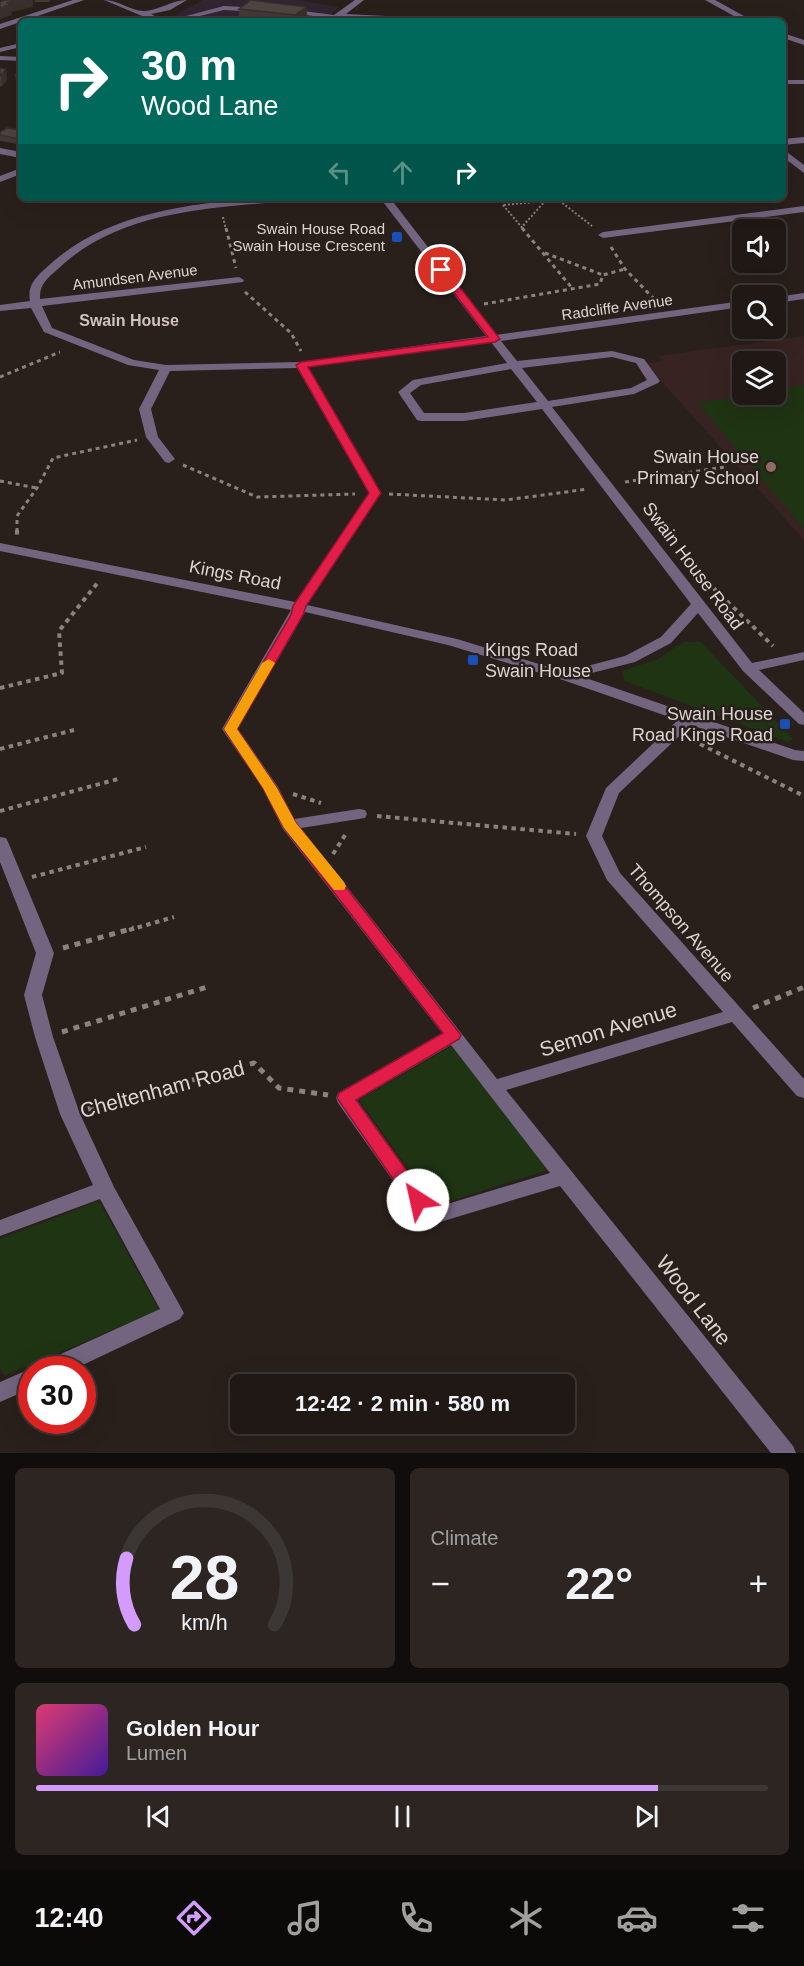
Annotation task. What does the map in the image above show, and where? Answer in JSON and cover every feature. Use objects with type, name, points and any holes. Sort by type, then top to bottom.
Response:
[{"type":"street","points":[[27,18],[80,0]]},
{"type":"street","points":[[108,0],[153,18]]},
{"type":"street","points":[[143,14],[167,8],[183,0]]},
{"type":"street","points":[[278,10],[335,18],[360,0]]},
{"type":"street","points":[[709,0],[742,18]]},
{"type":"street","points":[[183,18],[224,8],[267,10]]},
{"type":"street","points":[[0,27],[18,21]]},
{"type":"street","points":[[786,36],[804,43]]},
{"type":"street","points":[[0,50],[18,46]]},
{"type":"street","points":[[0,58],[18,58]]},
{"type":"street","points":[[0,66],[18,67]]},
{"type":"street","points":[[786,82],[804,82]]},
{"type":"street","points":[[786,142],[804,140]]},
{"type":"street","points":[[0,151],[18,154]]},
{"type":"street","points":[[786,155],[804,170]]},
{"type":"street","points":[[0,179],[18,172]]},
{"type":"street","points":[[35,304],[36,286],[59,257],[91,237],[144,219],[220,205],[259,201]]},
{"type":"street","name":"Swain House Road","points":[[387,201],[609,485],[748,668],[804,721]]},
{"type":"street","points":[[603,235],[804,209]]},
{"type":"street","name":"Amundsen Avenue","points":[[0,308],[239,280]]},
{"type":"street","points":[[786,299],[804,296]]},
{"type":"street","name":"Radcliffe Avenue","points":[[35,304],[48,330],[132,363],[166,368],[305,364],[732,305]]},
{"type":"street","points":[[612,354],[640,361],[654,381],[634,391],[545,403],[464,417],[421,417],[404,392],[417,381],[516,365],[612,354]]},
{"type":"street","points":[[299,606],[375,493],[305,364]]},
{"type":"street","points":[[166,368],[145,409],[152,437],[169,459]]},
{"type":"street","name":"Kings Road","points":[[6,548],[299,606],[452,642],[565,676],[793,756],[804,756]]},
{"type":"street","points":[[565,676],[630,659],[666,640],[699,604]]},
{"type":"street","name":"Wood Lane","points":[[299,606],[297,615],[230,729],[270,788],[290,825],[493,1087],[785,1453]]},
{"type":"street","points":[[748,668],[804,656]]},
{"type":"street","points":[[594,836],[612,790],[673,731],[690,718]]},
{"type":"street","points":[[290,825],[359,814]]},
{"type":"street","name":"Thompson Avenue","points":[[594,836],[614,876],[804,1091]]},
{"type":"street","points":[[0,842],[45,953]]},
{"type":"street","name":"Cheltenham Road","points":[[45,953],[33,995],[44,1037],[70,1114],[105,1189],[173,1313],[79,1356]]},
{"type":"street","name":"Semon Avenue","points":[[493,1087],[735,1014]]},
{"type":"street","points":[[453,1035],[345,1098],[430,1217],[566,1176]]},
{"type":"street","points":[[0,1227],[105,1189]]},
{"type":"street","points":[[0,1392],[18,1384]]},
{"type":"path","points":[[521,228],[545,201],[503,205],[521,228],[572,288]]},
{"type":"path","points":[[560,201],[603,235],[625,269],[669,314]]},
{"type":"path","points":[[220,205],[239,280],[244,291],[291,333],[305,364]]},
{"type":"path","points":[[544,253],[603,275],[625,269]]},
{"type":"path","points":[[470,307],[600,284],[603,275]]},
{"type":"path","points":[[0,376],[80,343]]},
{"type":"path","points":[[6,548],[18,534],[17,516],[37,488],[53,458],[152,437]]},
{"type":"path","points":[[609,485],[725,467]]},
{"type":"path","points":[[0,481],[37,488]]},
{"type":"path","points":[[693,568],[786,660]]},
{"type":"path","points":[[0,688],[62,673],[59,631],[108,570]]},
{"type":"path","points":[[0,749],[74,730]]},
{"type":"path","points":[[673,731],[804,796]]},
{"type":"path","points":[[0,811],[117,779]]},
{"type":"path","points":[[359,814],[594,836]]},
{"type":"path","points":[[17,880],[146,848]]},
{"type":"path","points":[[45,953],[174,917]]},
{"type":"path","points":[[44,1037],[207,987]]},
{"type":"path","points":[[735,1014],[804,987]]},
{"type":"path","name":"Cheltenham Road","points":[[70,1114],[254,1064],[279,1088],[345,1098]]},
{"type":"shaded area","points":[[203,0],[297,0],[339,7],[326,18],[182,18],[175,15]]},
{"type":"shaded area","name":"Swain House Primary School","points":[[804,336],[804,540],[646,364],[662,361],[659,356]]},
{"type":"green space","points":[[804,385],[804,529],[698,403],[732,397],[732,405],[786,405],[786,388]]},
{"type":"green space","points":[[683,642],[701,642],[793,739],[788,742],[625,681],[622,671],[658,659]]},
{"type":"green space","points":[[452,1046],[548,1170],[435,1206],[359,1100]]},
{"type":"green space","points":[[99,1201],[159,1310],[51,1356],[18,1356],[18,1370],[4,1376],[0,1368],[0,1239]]},
{"type":"building","points":[[19,0],[6,3],[11,4],[0,8],[0,2]]},
{"type":"building","points":[[251,0],[306,7],[295,15],[239,9]]},
{"type":"building","points":[[0,68],[6,69],[1,75],[0,75]]},
{"type":"building","points":[[7,128],[18,130],[18,139],[0,135],[0,132]]},
{"type":"slow traffic","points":[[269,663],[230,729],[270,788],[290,825],[339,886]]},
{"type":"place","name":"Swain House Road Swain House Crescent","points":[[397,237]]},
{"type":"place","name":"Swain House Primary School","points":[[771,467]]},
{"type":"place","name":"Kings Road Swain House","points":[[473,660]]},
{"type":"place","name":"Swain House Road Kings Road","points":[[785,724]]},
{"type":"district","name":"Swain House","points":[[129,320]]},
{"type":"route","points":[[418,1200],[345,1098],[453,1035],[290,825],[270,788],[230,729],[297,615],[299,606],[375,493],[301,365],[495,339],[441,270]]}]
